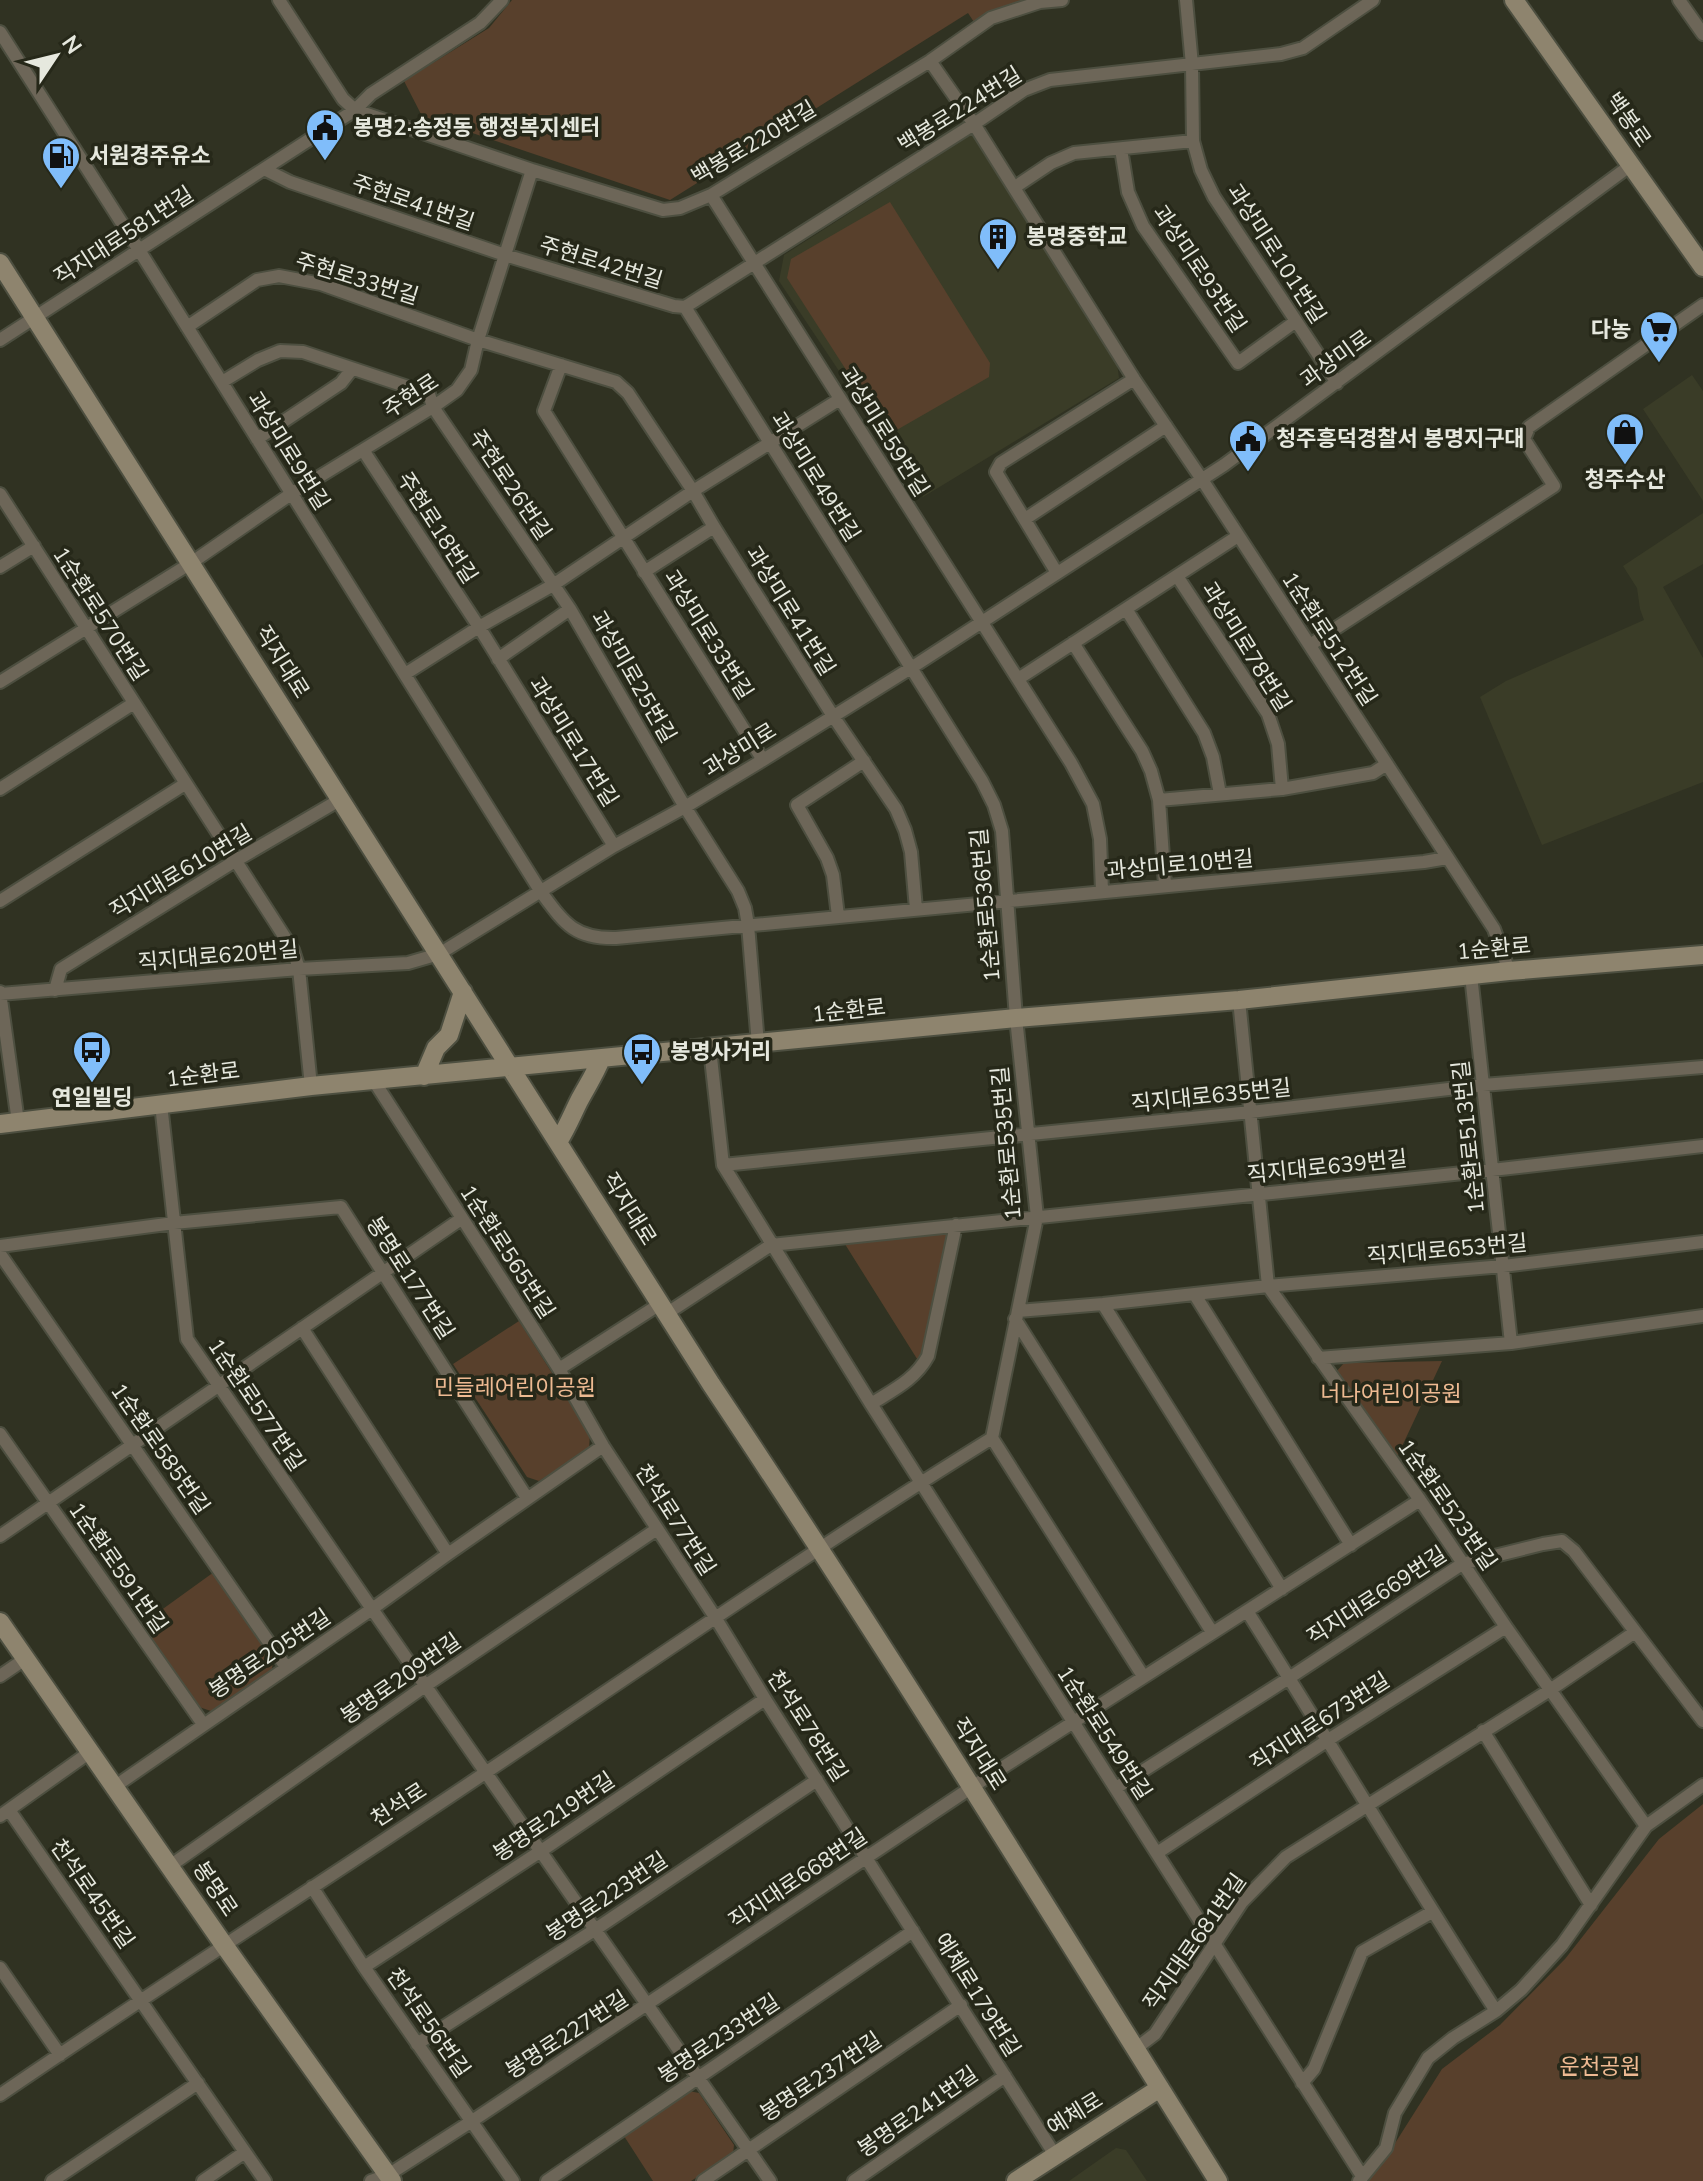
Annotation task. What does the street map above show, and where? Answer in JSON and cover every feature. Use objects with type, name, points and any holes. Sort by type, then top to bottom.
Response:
[{"type":"street","points":[[279,0],[343,99],[355,110]]},
{"type":"street","name":"직지대로581번길","points":[[0,340],[355,110],[371,94],[480,23],[502,0]]},
{"type":"street","name":"백봉로220번길","points":[[355,110],[532,170],[663,210],[680,208],[711,195],[930,61],[991,18],[1029,5],[1062,0]]},
{"type":"street","name":"과상미로101번길","points":[[1186,0],[1192,65],[1193,141],[1201,170],[1214,197],[1337,383]]},
{"type":"street","name":"백봉로224번길","points":[[685,307],[1024,90],[1050,80],[1281,54],[1303,48],[1373,0]]},
{"type":"street","name":"백봉로","points":[[1514,0],[1703,267]]},
{"type":"street","points":[[1679,0],[1703,34]]},
{"type":"street","name":"과상미로9번길","points":[[0,32],[541,892]]},
{"type":"street","name":"1순환로512번길","points":[[930,61],[1015,187],[1134,379],[1494,929],[1509,971]]},
{"type":"street","points":[[1015,187],[1051,163],[1074,153],[1193,141]]},
{"type":"street","name":"과상미로93번길","points":[[1121,149],[1128,192],[1143,226],[1238,363],[1296,321]]},
{"type":"street","name":"과상미로","points":[[439,954],[911,668],[1224,465],[1631,165]]},
{"type":"street","name":"주현로41번길","points":[[264,169],[290,182],[505,255]]},
{"type":"street","name":"주현로","points":[[0,682],[191,563],[291,494],[457,390],[471,370],[532,170]]},
{"type":"street","name":"과상미로59번길","points":[[711,195],[1071,763],[1093,804],[1100,839],[1102,891]]},
{"type":"street","name":"주현로42번길","points":[[505,255],[685,307]]},
{"type":"street","name":"직지대로","points":[[0,263],[663,1309],[821,1549],[1218,2181]]},
{"type":"street","name":"주현로33번길","points":[[187,327],[257,280],[279,276],[321,284],[478,340],[561,365]]},
{"type":"street","points":[[1310,645],[1554,486],[1524,439],[1529,427],[1703,305]]},
{"type":"street","name":"과상미로49번길","points":[[685,307],[911,668]]},
{"type":"street","points":[[222,382],[258,360],[280,351],[303,352],[429,394],[433,407]]},
{"type":"street","name":"과상미로33번길","points":[[561,365],[544,411],[763,760]]},
{"type":"street","name":"과상미로41번길","points":[[561,365],[616,382],[628,393],[864,761]]},
{"type":"street","points":[[257,439],[341,383],[352,369]]},
{"type":"street","points":[[1057,573],[996,472],[1001,463],[1134,379]]},
{"type":"street","points":[[405,674],[553,585],[693,491],[840,399]]},
{"type":"street","name":"주현로26번길","points":[[433,407],[570,609]]},
{"type":"street","points":[[1025,519],[1166,426]]},
{"type":"street","name":"주현로18번길","points":[[363,450],[498,659]]},
{"type":"street","name":"1순환로570번길","points":[[0,494],[293,950],[299,969],[311,1086]]},
{"type":"street","points":[[644,572],[714,527]]},
{"type":"street","points":[[1018,679],[1238,536]]},
{"type":"street","name":"1순환로570번길","points":[[0,567],[34,546]]},
{"type":"street","name":"과상미로78번길","points":[[1177,576],[1268,714],[1278,744],[1282,789]]},
{"type":"street","points":[[498,659],[570,609]]},
{"type":"street","name":"과상미로25번길","points":[[570,609],[685,807],[738,891],[748,925],[758,1044]]},
{"type":"street","points":[[1126,609],[1204,733],[1213,757],[1220,794]]},
{"type":"street","points":[[1073,643],[1142,751],[1151,771],[1159,800],[1165,885]]},
{"type":"street","name":"과상미로17번길","points":[[498,659],[614,846]]},
{"type":"street","name":"1순환로536번길","points":[[911,668],[982,781],[1002,831],[1016,1018]]},
{"type":"street","name":"1순환로570번길","points":[[0,789],[134,703]]},
{"type":"street","points":[[838,916],[833,875],[827,858],[797,805],[864,761],[896,809],[905,830],[911,852],[916,909]]},
{"type":"street","points":[[1159,800],[1282,789],[1373,773],[1387,764]]},
{"type":"street","points":[[0,901],[185,784]]},
{"type":"street","name":"직지대로610번길","points":[[55,990],[61,969],[341,799]]},
{"type":"street","name":"과상미로10번길","points":[[541,892],[560,917],[577,932],[598,938],[1447,858]]},
{"type":"street","name":"직지대로620번길","points":[[0,994],[408,963],[439,954]]},
{"type":"street","name":"1순환로","points":[[9,1123],[311,1086],[1703,955]]},
{"type":"street","name":"1순환로513번길","points":[[1471,975],[1511,1343]]},
{"type":"street","points":[[424,1076],[436,1048],[449,1035],[463,992]]},
{"type":"street","points":[[0,994],[9,1123]]},
{"type":"street","name":"1순환로523번길","points":[[1239,1000],[1268,1286],[1646,1826]]},
{"type":"street","name":"1순환로535번길","points":[[1016,1018],[1037,1217],[1017,1315]]},
{"type":"street","name":"1순환로549번길","points":[[710,1049],[723,1165],[1361,2179]]},
{"type":"street","points":[[558,1142],[601,1059]]},
{"type":"street","name":"직지대로635번길","points":[[723,1165],[1251,1112],[1483,1085],[1703,1067]]},
{"type":"street","name":"1순환로565번길","points":[[374,1081],[559,1369],[603,1446]]},
{"type":"street","name":"1순환로577번길","points":[[161,1104],[187,1339],[770,2181]]},
{"type":"street","name":"직지대로639번길","points":[[559,1369],[771,1245],[1703,1146]]},
{"type":"street","name":"봉명로177번길","points":[[0,1246],[174,1223],[341,1207],[527,1498]]},
{"type":"street","points":[[0,1536],[461,1219]]},
{"type":"street","points":[[871,1404],[911,1379],[921,1370],[928,1356],[956,1225]]},
{"type":"street","name":"직지대로653번길","points":[[1017,1315],[1268,1286],[1503,1266],[1703,1242]]},
{"type":"street","name":"1순환로585번길","points":[[0,1254],[286,1667]]},
{"type":"street","points":[[1195,1295],[1351,1545]]},
{"type":"street","points":[[1103,1304],[1282,1589]]},
{"type":"street","points":[[1017,1315],[992,1438],[1143,1676]]},
{"type":"street","points":[[1017,1315],[1212,1632]]},
{"type":"street","points":[[1318,1358],[1511,1343],[1703,1316]]},
{"type":"street","points":[[302,1328],[448,1554]]},
{"type":"street","name":"1순환로591번길","points":[[0,1434],[203,1724]]},
{"type":"street","points":[[821,1549],[992,1438]]},
{"type":"street","name":"봉명로205번길","points":[[114,1787],[603,1446]]},
{"type":"street","name":"천석로77번길","points":[[603,1446],[715,1617]]},
{"type":"street","name":"직지대로668번길","points":[[647,2006],[972,1787],[1420,1500]]},
{"type":"street","name":"봉명로209번길","points":[[170,1866],[425,1686],[657,1529]]},
{"type":"street","name":"직지대로669번길","points":[[1116,1788],[1462,1564],[1562,1541],[1574,1551],[1703,1721]]},
{"type":"street","name":"천석로","points":[[0,2095],[821,1549]]},
{"type":"street","points":[[1247,1611],[1496,2011]]},
{"type":"street","name":"천석로78번길","points":[[715,1617],[866,1857]]},
{"type":"street","name":"봉명로","points":[[0,1622],[384,2179]]},
{"type":"street","name":"직지대로673번길","points":[[1157,1853],[1506,1627]]},
{"type":"street","name":"직지대로681번길","points":[[1134,2050],[1155,2034],[1242,1902],[1286,1857],[1550,1690],[1635,1632]]},
{"type":"street","points":[[0,1676],[25,1659]]},
{"type":"street","name":"봉명로219번길","points":[[364,1967],[765,1699]]},
{"type":"street","points":[[1483,1731],[1591,1905]]},
{"type":"street","points":[[5,1813],[90,1752]]},
{"type":"street","name":"봉명로223번길","points":[[417,2044],[596,1929],[817,1780]]},
{"type":"street","points":[[1361,2179],[1386,2148],[1395,2113],[1428,2058],[1521,1990],[1562,1945],[1646,1826],[1703,1785]]},
{"type":"street","name":"천석로45번길","points":[[5,1813],[141,2001],[265,2181]]},
{"type":"street","name":"예체로179번길","points":[[866,1857],[1055,2155]]},
{"type":"street","name":"천석로56번길","points":[[312,1887],[513,2181]]},
{"type":"street","points":[[1302,2083],[1314,2069],[1362,1952],[1432,1912]]},
{"type":"street","name":"봉명로233번길","points":[[547,2181],[913,1931]]},
{"type":"street","points":[[0,1968],[60,2055]]},
{"type":"street","name":"봉명로237번길","points":[[703,2181],[961,2005]]},
{"type":"street","name":"봉명로227번길","points":[[384,2179],[647,2006]]},
{"type":"street","name":"봉명로241번길","points":[[854,2181],[1005,2076]]},
{"type":"street","points":[[52,2181],[198,2083]]},
{"type":"street","name":"예체로","points":[[1016,2181],[1160,2088]]},
{"type":"street","points":[[203,2181],[245,2152]]},
{"type":"shaded area","points":[[974,133],[1116,355],[1119,378],[923,497],[779,281],[784,255]]},
{"type":"shaded area","points":[[1692,375],[1703,391],[1703,501],[1643,409]]},
{"type":"shaded area","points":[[1703,513],[1703,564],[1663,587],[1703,658],[1703,782],[1542,845],[1480,697],[1506,681],[1644,620],[1637,588],[1623,566]]},
{"type":"shaded area","points":[[1116,2148],[1126,2150],[1147,2181],[1069,2181]]},
{"type":"green space","points":[[512,0],[1031,0],[974,22],[968,13],[670,200],[422,116],[404,81],[489,28]]},
{"type":"green space","points":[[890,202],[990,363],[989,377],[888,435],[787,278],[791,259]]},
{"type":"green space","points":[[947,1230],[950,1234],[919,1362],[843,1241]]},
{"type":"green space","name":"민들레어린이공원","points":[[519,1321],[590,1433],[589,1449],[539,1481],[527,1477],[453,1364]]},
{"type":"green space","name":"너나어린이공원","points":[[1442,1361],[1397,1457],[1336,1372],[1344,1363]]},
{"type":"green space","points":[[214,1572],[273,1657],[272,1670],[214,1712],[199,1707],[142,1624]]},
{"type":"green space","name":"운천공원","points":[[1703,1804],[1703,2181],[1367,2181],[1392,2148],[1442,2069],[1500,2025],[1565,1959],[1659,1839]]},
{"type":"green space","points":[[689,2091],[699,2093],[734,2145],[733,2154],[691,2181],[653,2181],[624,2136]]},
{"type":"place","name":"봉명2·송정동 행정복지센터","points":[[325,162]]},
{"type":"place","name":"서원경주유소","points":[[61,190]]},
{"type":"place","name":"봉명중학교","points":[[998,271]]},
{"type":"place","name":"다농","points":[[1659,364]]},
{"type":"place","name":"청주수산","points":[[1625,466]]},
{"type":"place","name":"청주흥덕경찰서 봉명지구대","points":[[1248,473]]},
{"type":"place","name":"연일빌딩","points":[[92,1084]]},
{"type":"place","name":"봉명사거리","points":[[642,1086]]}]
